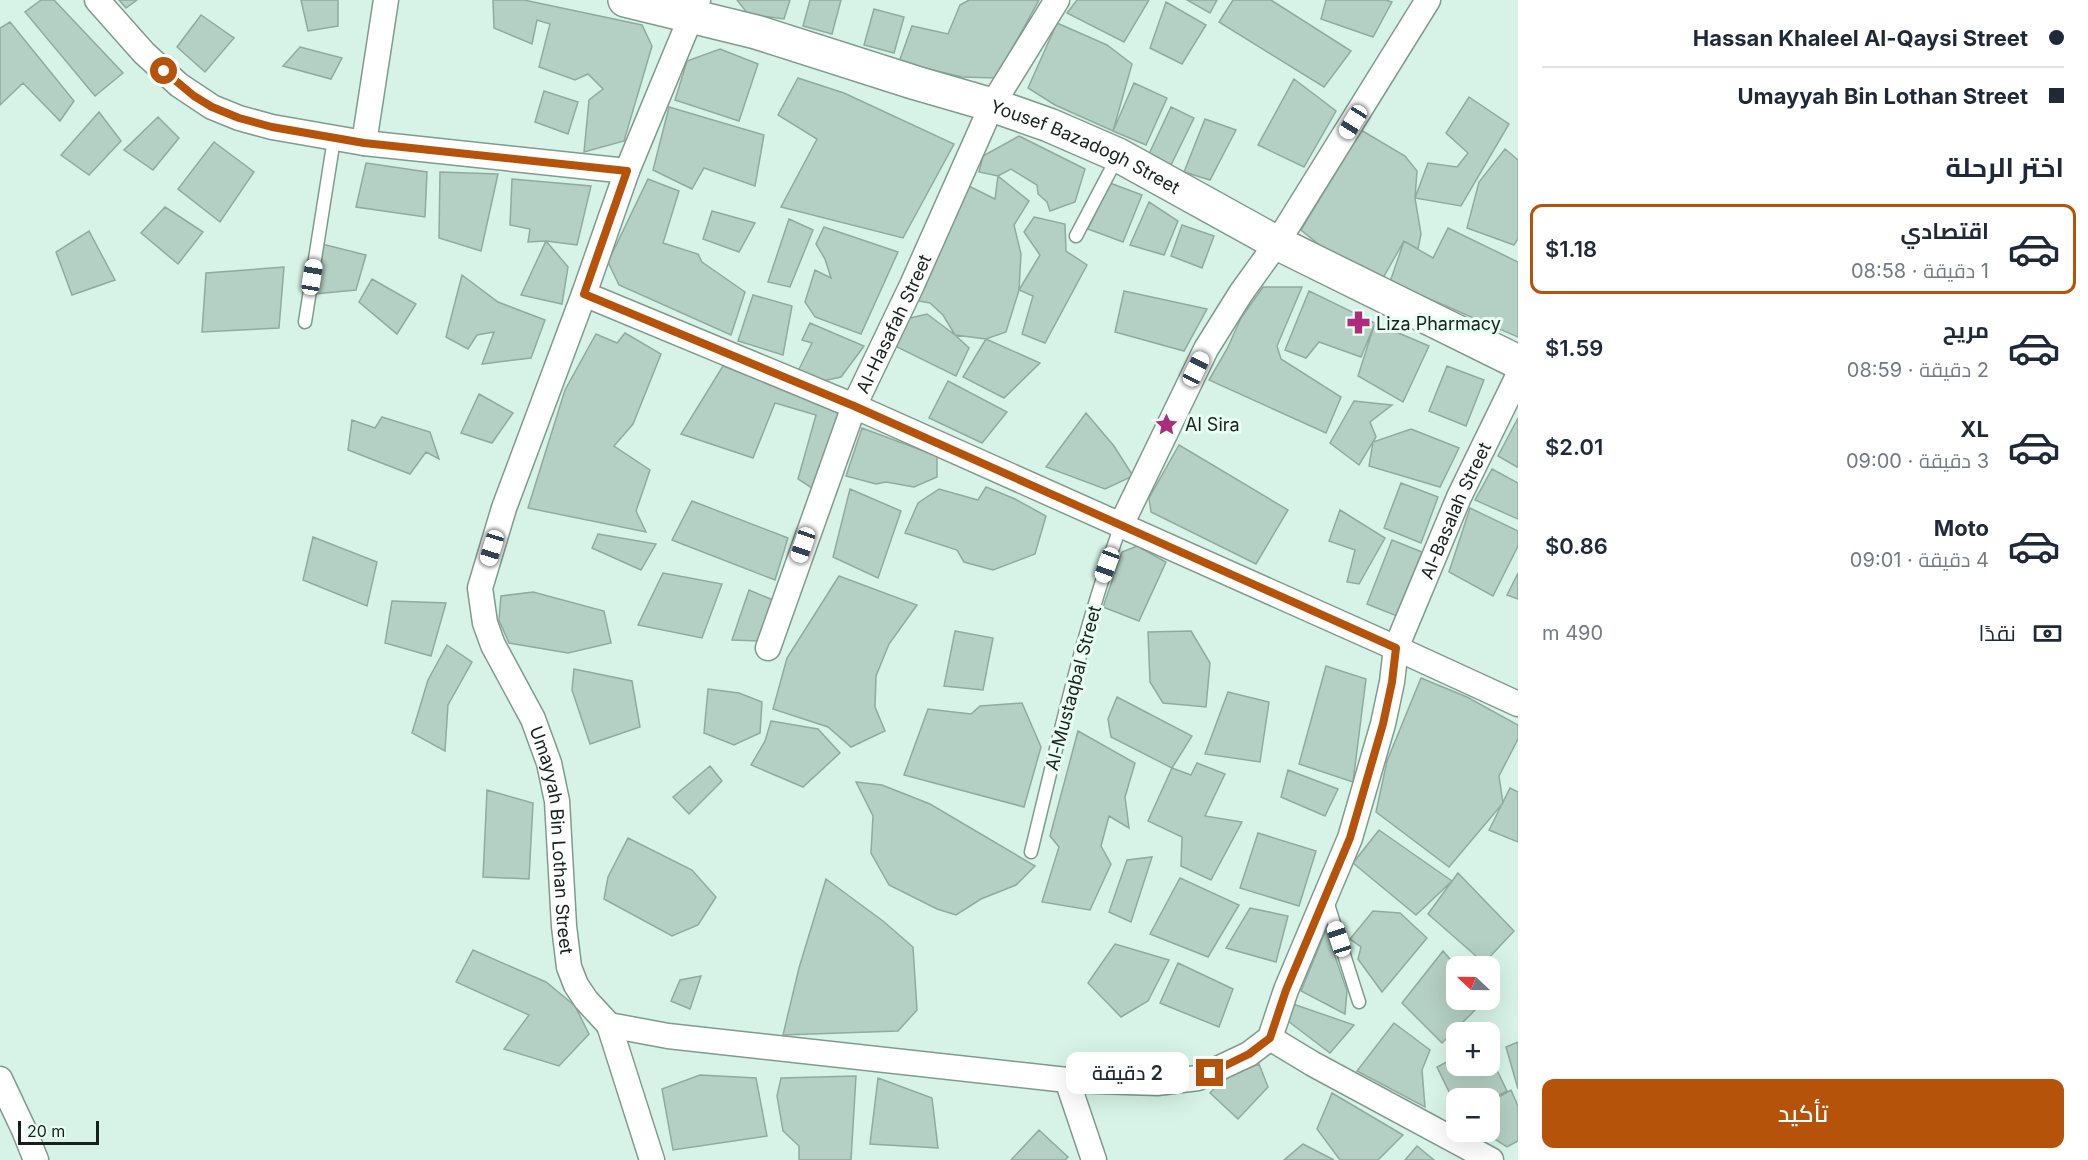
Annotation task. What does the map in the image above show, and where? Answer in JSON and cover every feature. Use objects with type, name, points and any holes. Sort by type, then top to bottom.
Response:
[{"type":"main road","name":"Yousef Bazadogh Street","points":[[625,0],[695,8],[756,32],[1049,124],[1118,155],[1277,243],[1518,362]]},
{"type":"street","points":[[97,0],[150,59],[179,85],[212,107],[239,118],[334,139],[627,171]]},
{"type":"street","points":[[364,143],[386,0]]},
{"type":"street","name":"Al-Hasafah Street","points":[[768,648],[854,406],[912,285],[992,105],[1057,0]]},
{"type":"street","points":[[1121,525],[1206,349],[1241,293],[1277,243],[1428,0]]},
{"type":"street","name":"Umayyah Bin Lothan Street","points":[[609,1025],[586,1000],[576,985],[569,967],[564,926],[557,801],[549,763],[533,719],[493,645],[485,623],[480,588],[504,508],[627,171],[695,8]]},
{"type":"street","points":[[584,294],[854,406],[1518,704]]},
{"type":"street","name":"Al-Basalah Street","points":[[1270,1038],[1286,990],[1350,838],[1368,783],[1392,682],[1396,648],[1459,497],[1518,376]]},
{"type":"street","points":[[652,1160],[609,1025],[668,1036],[1067,1080],[1157,1083],[1198,1078],[1249,1054],[1270,1038],[1313,1064],[1491,1160]]},
{"type":"street","points":[[0,1079],[36,1160]]},
{"type":"street","points":[[1067,1080],[1094,1160]]},
{"type":"lane","points":[[305,322],[334,139]]},
{"type":"lane","points":[[1076,236],[1118,155]]},
{"type":"lane","name":"Al-Mustaqbal Street","points":[[1031,852],[1071,688],[1100,584],[1121,525]]},
{"type":"lane","points":[[1325,897],[1359,1002]]},
{"type":"building","points":[[41,0],[54,0],[123,73],[95,96],[25,12]]},
{"type":"building","points":[[119,0],[137,0],[126,8]]},
{"type":"building","points":[[301,0],[338,0],[338,26],[308,31]]},
{"type":"building","points":[[493,0],[524,0],[642,25],[652,46],[624,141],[584,152],[589,100],[603,89],[588,74],[575,80],[539,67],[550,24],[537,20],[532,44],[494,28]]},
{"type":"building","points":[[737,0],[790,0],[784,19],[748,14]]},
{"type":"building","points":[[810,0],[841,0],[832,34],[803,26]]},
{"type":"building","points":[[969,0],[1039,0],[996,78],[962,77],[899,62],[912,26],[948,34],[960,5]]},
{"type":"building","points":[[1077,0],[1149,0],[1124,42],[1067,13]]},
{"type":"building","points":[[1187,0],[1217,0],[1210,13]]},
{"type":"building","points":[[1233,0],[1271,0],[1351,51],[1324,87],[1219,22]]},
{"type":"building","points":[[1326,0],[1386,0],[1392,2],[1373,37],[1321,19]]},
{"type":"building","points":[[1166,2],[1206,25],[1182,64],[1150,48]]},
{"type":"building","points":[[874,9],[904,17],[894,53],[864,45]]},
{"type":"building","points":[[201,15],[234,38],[205,72],[177,47]]},
{"type":"building","points":[[10,22],[74,101],[60,121],[23,83],[0,105],[0,28]]},
{"type":"building","points":[[1057,23],[1107,45],[1132,64],[1113,131],[1055,105],[1028,88]]},
{"type":"building","points":[[300,47],[342,58],[331,79],[283,66]]},
{"type":"building","points":[[720,49],[758,64],[739,121],[675,100],[687,61]]},
{"type":"building","points":[[798,78],[844,93],[954,144],[903,238],[781,207],[817,139],[778,115]]},
{"type":"building","points":[[1294,79],[1336,111],[1304,167],[1258,145]]},
{"type":"building","points":[[1134,83],[1167,98],[1146,145],[1113,131]]},
{"type":"building","points":[[544,91],[578,102],[568,134],[535,122]]},
{"type":"building","points":[[1469,97],[1509,124],[1461,206],[1415,198],[1428,163],[1457,167],[1468,153],[1446,133]]},
{"type":"building","points":[[669,107],[764,135],[755,186],[704,168],[692,189],[653,170]]},
{"type":"building","points":[[1171,107],[1194,118],[1171,165],[1149,154]]},
{"type":"building","points":[[99,112],[121,141],[89,175],[61,155]]},
{"type":"building","points":[[158,117],[179,138],[153,170],[124,150]]},
{"type":"building","points":[[1205,119],[1236,130],[1210,180],[1184,172]]},
{"type":"building","points":[[1361,130],[1405,156],[1417,171],[1415,198],[1421,234],[1418,249],[1404,241],[1383,278],[1327,251],[1301,230]]},
{"type":"building","points":[[1019,136],[1085,169],[1075,202],[1050,211],[1047,202],[1038,194],[1037,185],[1011,169],[998,176],[979,172],[983,156]]},
{"type":"building","points":[[214,142],[254,172],[220,222],[178,189]]},
{"type":"building","points":[[1505,149],[1518,160],[1518,239],[1514,245],[1467,228],[1479,182]]},
{"type":"building","points":[[366,163],[427,172],[425,217],[356,207]]},
{"type":"building","points":[[440,172],[498,174],[481,251],[439,238]]},
{"type":"building","points":[[998,176],[1029,201],[1014,225],[1021,254],[1019,290],[1006,332],[986,339],[955,335],[943,315],[930,303],[913,300],[969,186],[995,199]]},
{"type":"building","points":[[512,179],[591,186],[577,245],[546,241],[528,242],[530,229],[510,225]]},
{"type":"building","points":[[648,179],[679,191],[663,243],[698,254],[702,262],[745,292],[731,335],[619,285],[608,262]]},
{"type":"building","points":[[1110,183],[1142,195],[1123,242],[1088,229]]},
{"type":"building","points":[[1149,202],[1178,221],[1164,255],[1130,245]]},
{"type":"building","points":[[165,207],[203,232],[178,264],[141,233]]},
{"type":"building","points":[[712,211],[755,223],[739,252],[703,239]]},
{"type":"building","points":[[1034,217],[1065,224],[1066,251],[1087,265],[1045,343],[1022,334],[1033,296],[1019,290],[1040,255],[1024,232]]},
{"type":"building","points":[[789,219],[813,230],[790,287],[768,282]]},
{"type":"building","points":[[1182,225],[1214,236],[1202,268],[1171,256]]},
{"type":"building","points":[[824,227],[898,252],[861,334],[815,317],[805,302],[815,270],[831,278],[825,259],[816,244]]},
{"type":"building","points":[[1448,228],[1518,262],[1518,337],[1390,282],[1404,241],[1433,258]]},
{"type":"building","points":[[89,231],[115,280],[72,295],[56,252]]},
{"type":"building","points":[[546,241],[568,267],[562,304],[521,295]]},
{"type":"building","points":[[322,244],[366,255],[356,290],[315,294]]},
{"type":"building","points":[[284,267],[279,328],[202,332],[206,273]]},
{"type":"building","points":[[462,275],[498,302],[545,320],[531,358],[482,364],[494,332],[477,335],[468,349],[446,337]]},
{"type":"building","points":[[372,279],[416,304],[397,334],[359,302]]},
{"type":"building","points":[[1263,287],[1302,287],[1277,346],[1281,359],[1341,397],[1326,433],[1209,380],[1241,318]]},
{"type":"building","points":[[1124,291],[1207,309],[1184,351],[1115,332]]},
{"type":"building","points":[[1309,291],[1375,323],[1361,357],[1319,342],[1306,358],[1285,350]]},
{"type":"building","points":[[753,295],[792,306],[783,355],[738,341]]},
{"type":"building","points":[[927,314],[969,348],[956,376],[895,346],[906,319]]},
{"type":"building","points":[[810,323],[864,346],[841,377],[823,381],[798,371],[812,343],[802,340]]},
{"type":"building","points":[[1375,323],[1429,346],[1403,402],[1358,376]]},
{"type":"building","points":[[625,333],[661,354],[633,424],[614,446],[650,470],[636,511],[646,532],[528,508],[565,390],[596,334],[617,343]]},
{"type":"building","points":[[986,339],[1040,363],[1004,398],[963,377]]},
{"type":"building","points":[[723,366],[839,412],[815,490],[798,479],[816,415],[775,403],[753,458],[681,434]]},
{"type":"building","points":[[1447,366],[1484,380],[1466,426],[1429,411]]},
{"type":"building","points":[[948,381],[1007,412],[982,443],[929,418]]},
{"type":"building","points":[[479,394],[513,413],[492,443],[461,433]]},
{"type":"building","points":[[1354,401],[1392,405],[1370,422],[1376,437],[1359,465],[1330,443]]},
{"type":"building","points":[[1086,413],[1114,446],[1133,476],[1105,489],[1046,467]]},
{"type":"building","points":[[382,417],[430,432],[439,459],[426,452],[410,474],[348,450],[352,420],[375,428]]},
{"type":"building","points":[[1518,418],[1518,466],[1517,467],[1498,456]]},
{"type":"building","points":[[862,428],[937,456],[937,477],[914,487],[886,482],[876,484],[846,476]]},
{"type":"building","points":[[1411,429],[1459,448],[1440,487],[1369,466],[1373,442]]},
{"type":"building","points":[[1179,445],[1288,510],[1256,564],[1151,512],[1149,498]]},
{"type":"building","points":[[1492,469],[1518,483],[1518,519],[1475,500]]},
{"type":"building","points":[[1401,483],[1438,497],[1421,543],[1384,528]]},
{"type":"building","points":[[986,487],[1015,499],[1046,516],[1035,554],[993,570],[964,562],[957,550],[905,533],[918,503],[939,489],[978,500]]},
{"type":"building","points":[[850,489],[901,511],[878,578],[833,557]]},
{"type":"building","points":[[692,501],[788,538],[775,580],[672,540]]},
{"type":"building","points":[[1470,508],[1518,531],[1518,546],[1493,596],[1449,572]]},
{"type":"building","points":[[1340,510],[1385,538],[1359,584],[1347,582],[1355,550],[1329,541]]},
{"type":"building","points":[[598,534],[656,544],[641,570],[592,548]]},
{"type":"building","points":[[313,537],[377,562],[367,606],[303,580]]},
{"type":"building","points":[[1392,540],[1422,552],[1397,616],[1367,604]]},
{"type":"building","points":[[1137,546],[1166,562],[1139,621],[1103,607],[1122,552]]},
{"type":"building","points":[[663,573],[722,584],[702,638],[638,625]]},
{"type":"building","points":[[1518,573],[1518,599],[1507,595]]},
{"type":"building","points":[[839,576],[917,605],[889,644],[876,676],[875,707],[885,731],[851,747],[828,727],[773,709],[787,658]]},
{"type":"building","points":[[749,590],[773,600],[759,641],[732,640]]},
{"type":"building","points":[[533,592],[604,611],[611,643],[568,653],[509,643],[499,620],[501,596]]},
{"type":"building","points":[[392,601],[446,603],[431,656],[385,643]]},
{"type":"building","points":[[955,631],[993,638],[983,690],[944,686]]},
{"type":"building","points":[[1191,631],[1210,663],[1206,707],[1163,703],[1150,682],[1148,632]]},
{"type":"building","points":[[447,645],[472,662],[448,705],[445,751],[412,733],[428,680]]},
{"type":"building","points":[[1326,666],[1366,679],[1353,782],[1299,764]]},
{"type":"building","points":[[574,669],[632,681],[640,727],[590,744],[572,690]]},
{"type":"building","points":[[1421,678],[1467,697],[1518,725],[1518,739],[1499,776],[1503,803],[1449,867],[1376,812],[1387,761]]},
{"type":"building","points":[[708,689],[739,693],[762,702],[760,733],[734,745],[704,733]]},
{"type":"building","points":[[1228,692],[1269,702],[1260,762],[1205,754]]},
{"type":"building","points":[[1117,697],[1192,736],[1172,768],[1111,737],[1108,719]]},
{"type":"building","points":[[1022,703],[1041,747],[1024,807],[904,775],[928,709],[971,714],[980,706]]},
{"type":"building","points":[[771,721],[818,729],[840,753],[803,787],[751,765],[765,741]]},
{"type":"building","points":[[1078,731],[1135,763],[1125,797],[1129,828],[1109,816],[1101,846],[1111,864],[1090,910],[1042,902],[1059,847],[1050,836]]},
{"type":"building","points":[[1197,763],[1225,774],[1205,816],[1242,822],[1211,880],[1181,866],[1182,837],[1148,821],[1172,768],[1191,775]]},
{"type":"building","points":[[710,766],[722,781],[689,814],[673,797]]},
{"type":"building","points":[[1288,770],[1338,789],[1325,816],[1281,797]]},
{"type":"building","points":[[856,782],[882,785],[930,804],[1035,866],[1016,885],[981,899],[956,915],[937,909],[889,885],[871,853],[873,816]]},
{"type":"building","points":[[1510,788],[1518,792],[1518,842],[1489,830]]},
{"type":"building","points":[[487,790],[533,803],[529,879],[483,877]]},
{"type":"building","points":[[1379,830],[1452,881],[1416,915],[1353,863]]},
{"type":"building","points":[[1258,833],[1316,851],[1299,906],[1240,888]]},
{"type":"building","points":[[628,838],[692,870],[716,897],[698,925],[672,936],[604,899],[608,877]]},
{"type":"building","points":[[1152,857],[1131,922],[1109,912],[1127,860]]},
{"type":"building","points":[[1458,873],[1514,931],[1491,956],[1476,956],[1428,914]]},
{"type":"building","points":[[1180,878],[1239,905],[1208,957],[1150,934]]},
{"type":"building","points":[[826,879],[883,921],[913,947],[917,1010],[898,1031],[783,1035],[799,968]]},
{"type":"building","points":[[1250,908],[1288,916],[1276,962],[1226,948]]},
{"type":"building","points":[[1373,911],[1400,913],[1427,938],[1382,992],[1358,959],[1361,947],[1350,939]]},
{"type":"building","points":[[1326,930],[1347,991],[1345,1014],[1301,991]]},
{"type":"building","points":[[1115,944],[1169,960],[1148,1001],[1121,1017],[1088,983]]},
{"type":"building","points":[[473,950],[546,982],[575,1006],[589,1034],[559,1066],[504,1049],[529,1015],[456,982]]},
{"type":"building","points":[[1443,951],[1447,956],[1446,1010],[1475,1010],[1463,1022],[1446,1022],[1446,1039],[1442,1043],[1402,1003]]},
{"type":"building","points":[[1178,963],[1233,989],[1219,1027],[1160,1003]]},
{"type":"building","points":[[701,976],[690,1009],[671,1001],[680,980]]},
{"type":"building","points":[[1293,1004],[1354,1025],[1330,1053],[1288,1021]]},
{"type":"building","points":[[1394,1023],[1430,1050],[1422,1070],[1425,1107],[1357,1071]]},
{"type":"building","points":[[1518,1042],[1518,1089],[1506,1047]]},
{"type":"building","points":[[1446,1062],[1446,1076],[1500,1076],[1507,1091],[1500,1095],[1500,1088],[1447,1088],[1437,1067]]},
{"type":"building","points":[[1259,1064],[1268,1087],[1238,1119],[1210,1093],[1224,1078]]},
{"type":"building","points":[[700,1075],[756,1078],[767,1136],[673,1150],[662,1089]]},
{"type":"building","points":[[856,1076],[851,1160],[799,1160],[799,1146],[783,1131],[777,1096],[781,1078]]},
{"type":"building","points":[[878,1078],[932,1098],[938,1148],[870,1144]]},
{"type":"building","points":[[1511,1090],[1518,1106],[1518,1141],[1507,1147],[1499,1142],[1500,1096]]},
{"type":"building","points":[[1332,1093],[1403,1135],[1378,1160],[1340,1160],[1317,1129]]},
{"type":"building","points":[[1039,1130],[1068,1157],[1065,1160],[1011,1160]]},
{"type":"building","points":[[1303,1144],[1334,1160],[1284,1160]]},
{"type":"building","points":[[1417,1146],[1434,1160],[1405,1160]]},
{"type":"place","name":"Liza Pharmacy","points":[[1358,323]]},
{"type":"place","name":"Al Sira","points":[[1167,424]]},
{"type":"route","points":[[164,71],[179,85],[212,107],[239,118],[272,127],[364,143],[627,171],[584,294],[854,406],[1396,648],[1392,682],[1368,783],[1350,838],[1286,990],[1270,1038],[1249,1054],[1210,1073]]}]
